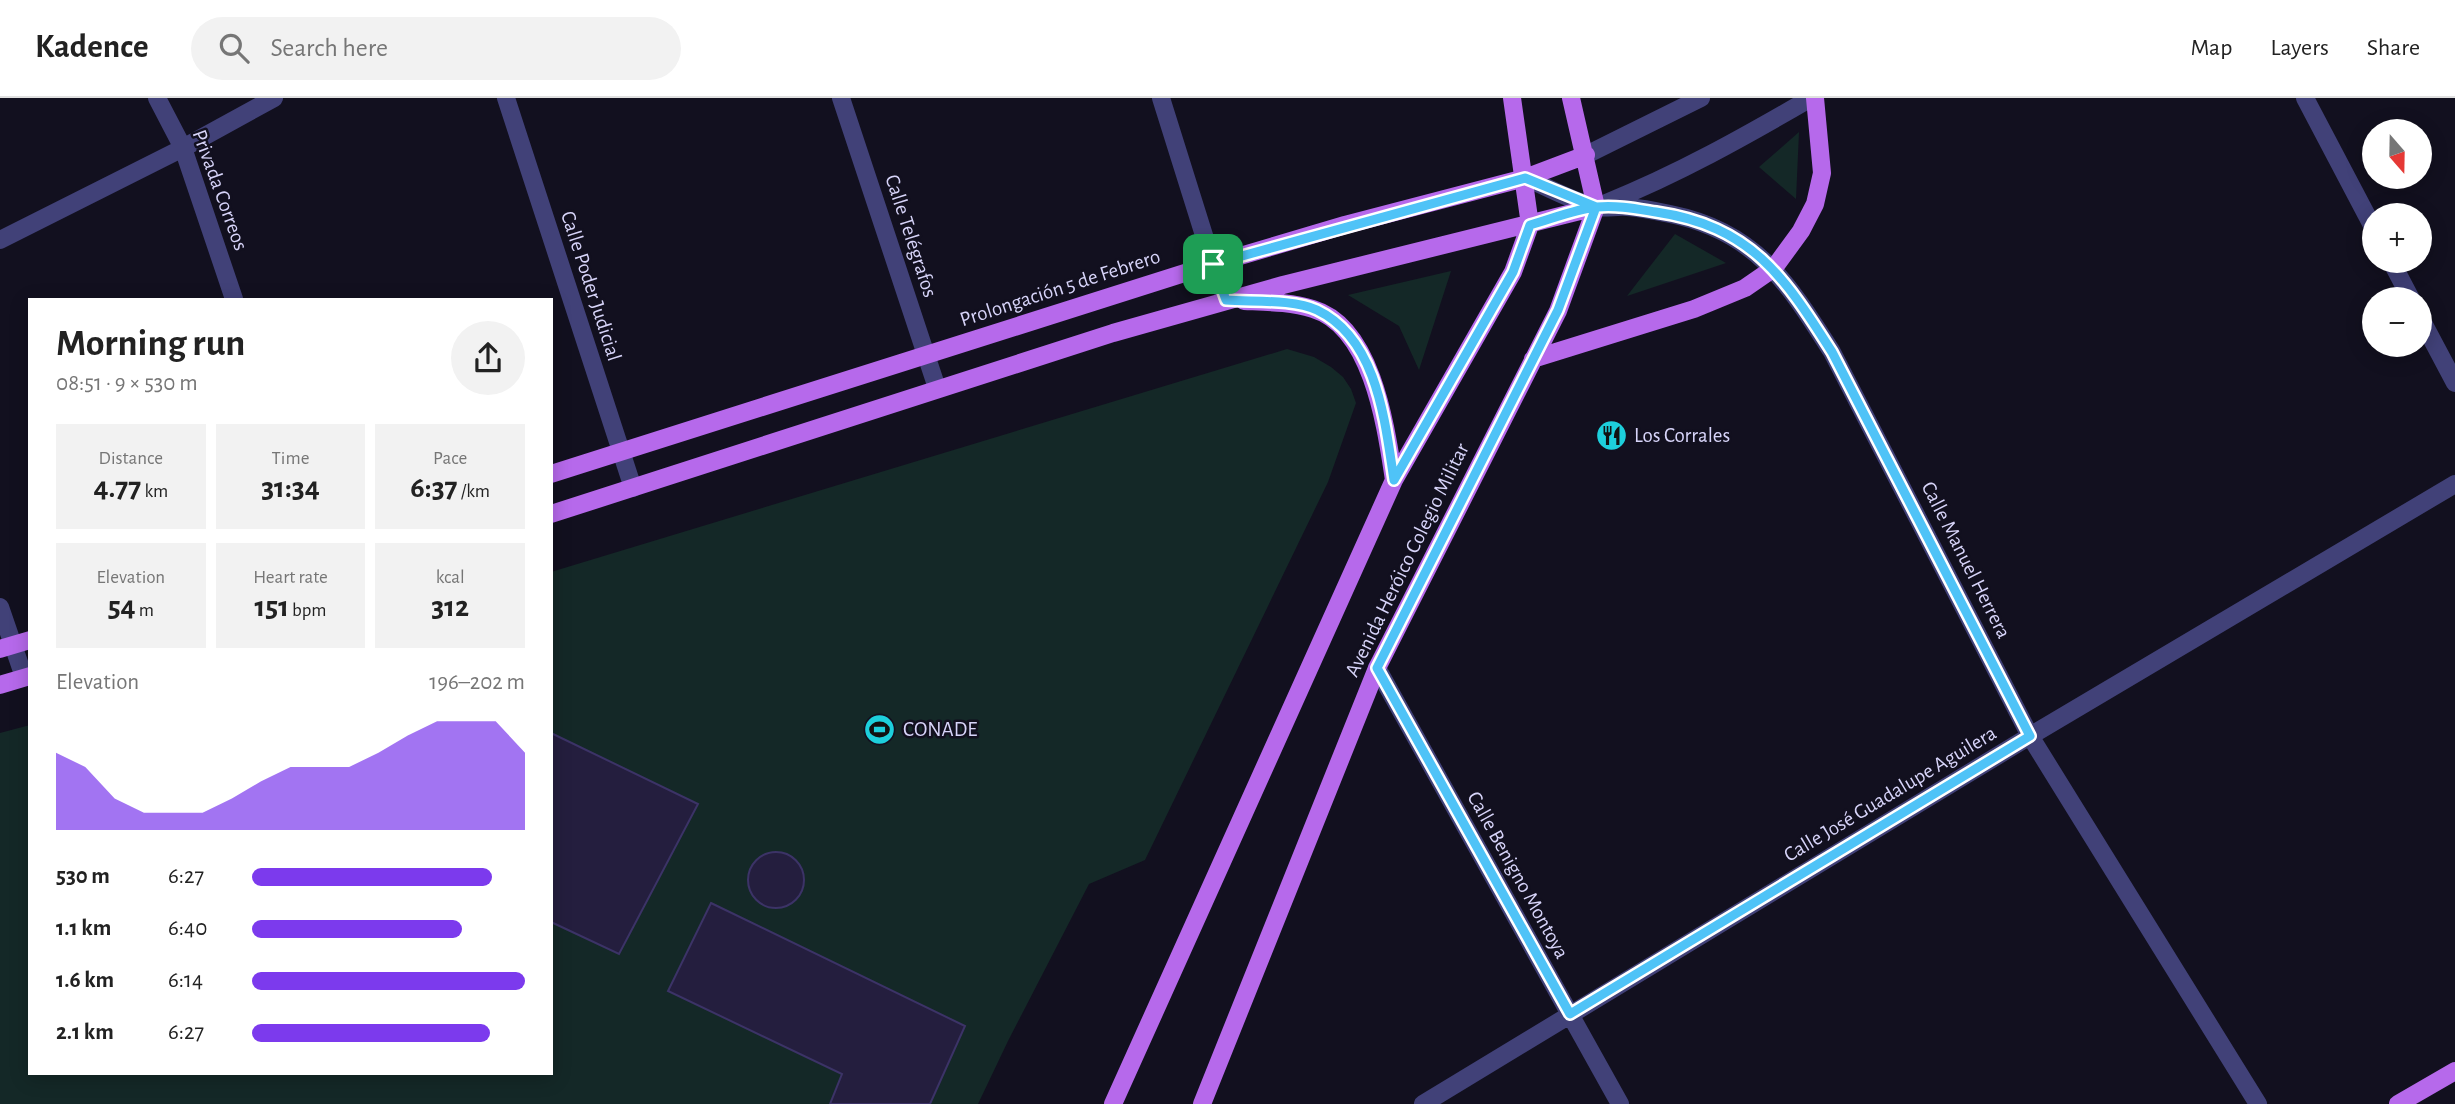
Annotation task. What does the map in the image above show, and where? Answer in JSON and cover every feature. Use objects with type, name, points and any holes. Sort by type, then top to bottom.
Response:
[{"type":"main road","name":"Avenida Heróico Colegio Militar","points":[[1113,1104],[1394,480],[1513,272],[1530,225],[1512,98]]},
{"type":"main road","points":[[553,513],[937,388],[1226,300],[1596,207],[1572,98]]},
{"type":"main road","points":[[1533,359],[1695,309],[1745,288],[1774,268],[1801,231],[1817,194],[1822,173],[1813,98]]},
{"type":"main road","name":"Prolongación 5 de Febrero","points":[[553,473],[926,356],[1039,317],[1213,264],[1525,178],[1586,155]]},
{"type":"main road","name":"Avenida Heróico Colegio Militar","points":[[1202,1104],[1377,668],[1558,310],[1596,207]]},
{"type":"main road","points":[[1226,300],[1287,304],[1315,309],[1338,323],[1360,350],[1375,386],[1386,429],[1394,480]]},
{"type":"main road","points":[[0,685],[27,677]]},
{"type":"main road","points":[[2399,1104],[2455,1071]]},
{"type":"street","name":"Privada Correos","points":[[157,98],[183,148],[234,298]]},
{"type":"street","points":[[0,240],[183,148],[274,98]]},
{"type":"street","name":"Calle Poder Judicial","points":[[506,98],[633,488]]},
{"type":"street","name":"Calle Telégrafos","points":[[841,98],[937,388]]},
{"type":"street","points":[[1161,98],[1226,300]]},
{"type":"street","points":[[1586,155],[1701,98]]},
{"type":"street","points":[[1596,207],[1651,185],[1716,153],[1813,98]]},
{"type":"street","points":[[2305,98],[2362,206]]},
{"type":"street","name":"Calle Manuel Herrera","points":[[1525,178],[1596,207],[1628,207],[1712,225],[1748,245],[1774,268],[1806,310],[1832,352],[2030,736],[2258,1104]]},
{"type":"street","points":[[2432,340],[2455,383]]},
{"type":"street","name":"Calle José Guadalupe Aguilera","points":[[1423,1104],[2030,736],[2455,484]]},
{"type":"street","points":[[0,607],[27,677]]},
{"type":"street","name":"Calle Benigno Montoya","points":[[1377,668],[1620,1104]]},
{"type":"green space","points":[[1799,132],[1796,199],[1759,167]]},
{"type":"green space","points":[[1675,234],[1726,263],[1627,296]]},
{"type":"green space","points":[[1451,271],[1419,370],[1399,326],[1348,295]]},
{"type":"green space","name":"CONADE","points":[[1287,349],[1314,357],[1331,367],[1343,377],[1356,403],[1328,482],[1145,860],[1089,884],[978,1104],[0,1104],[0,733],[28,726],[28,1075],[553,1075],[553,571]]},
{"type":"building","points":[[553,734],[698,804],[619,954],[553,923]]},
{"type":"building","points":[[776,852],[787,854],[796,860],[802,869],[802,891],[796,900],[787,906],[776,908],[765,906],[756,900],[750,891],[748,880],[750,869],[756,860],[765,854]]},
{"type":"building","points":[[711,903],[965,1026],[930,1104],[830,1104],[842,1074],[668,991]]},
{"type":"place","name":"Los Corrales","points":[[1611,435]]},
{"type":"place","name":"CONADE","points":[[880,729]]},
{"type":"route","points":[[1213,264],[1226,300],[1287,304],[1315,309],[1338,323],[1360,350],[1375,386],[1386,429],[1394,480],[1513,272],[1530,225],[1596,207],[1628,207],[1671,214],[1712,225],[1748,245],[1774,268],[1806,310],[1832,352],[2030,736],[1570,1014],[1377,668],[1558,310],[1596,207],[1525,178],[1345,225],[1213,264]]}]
